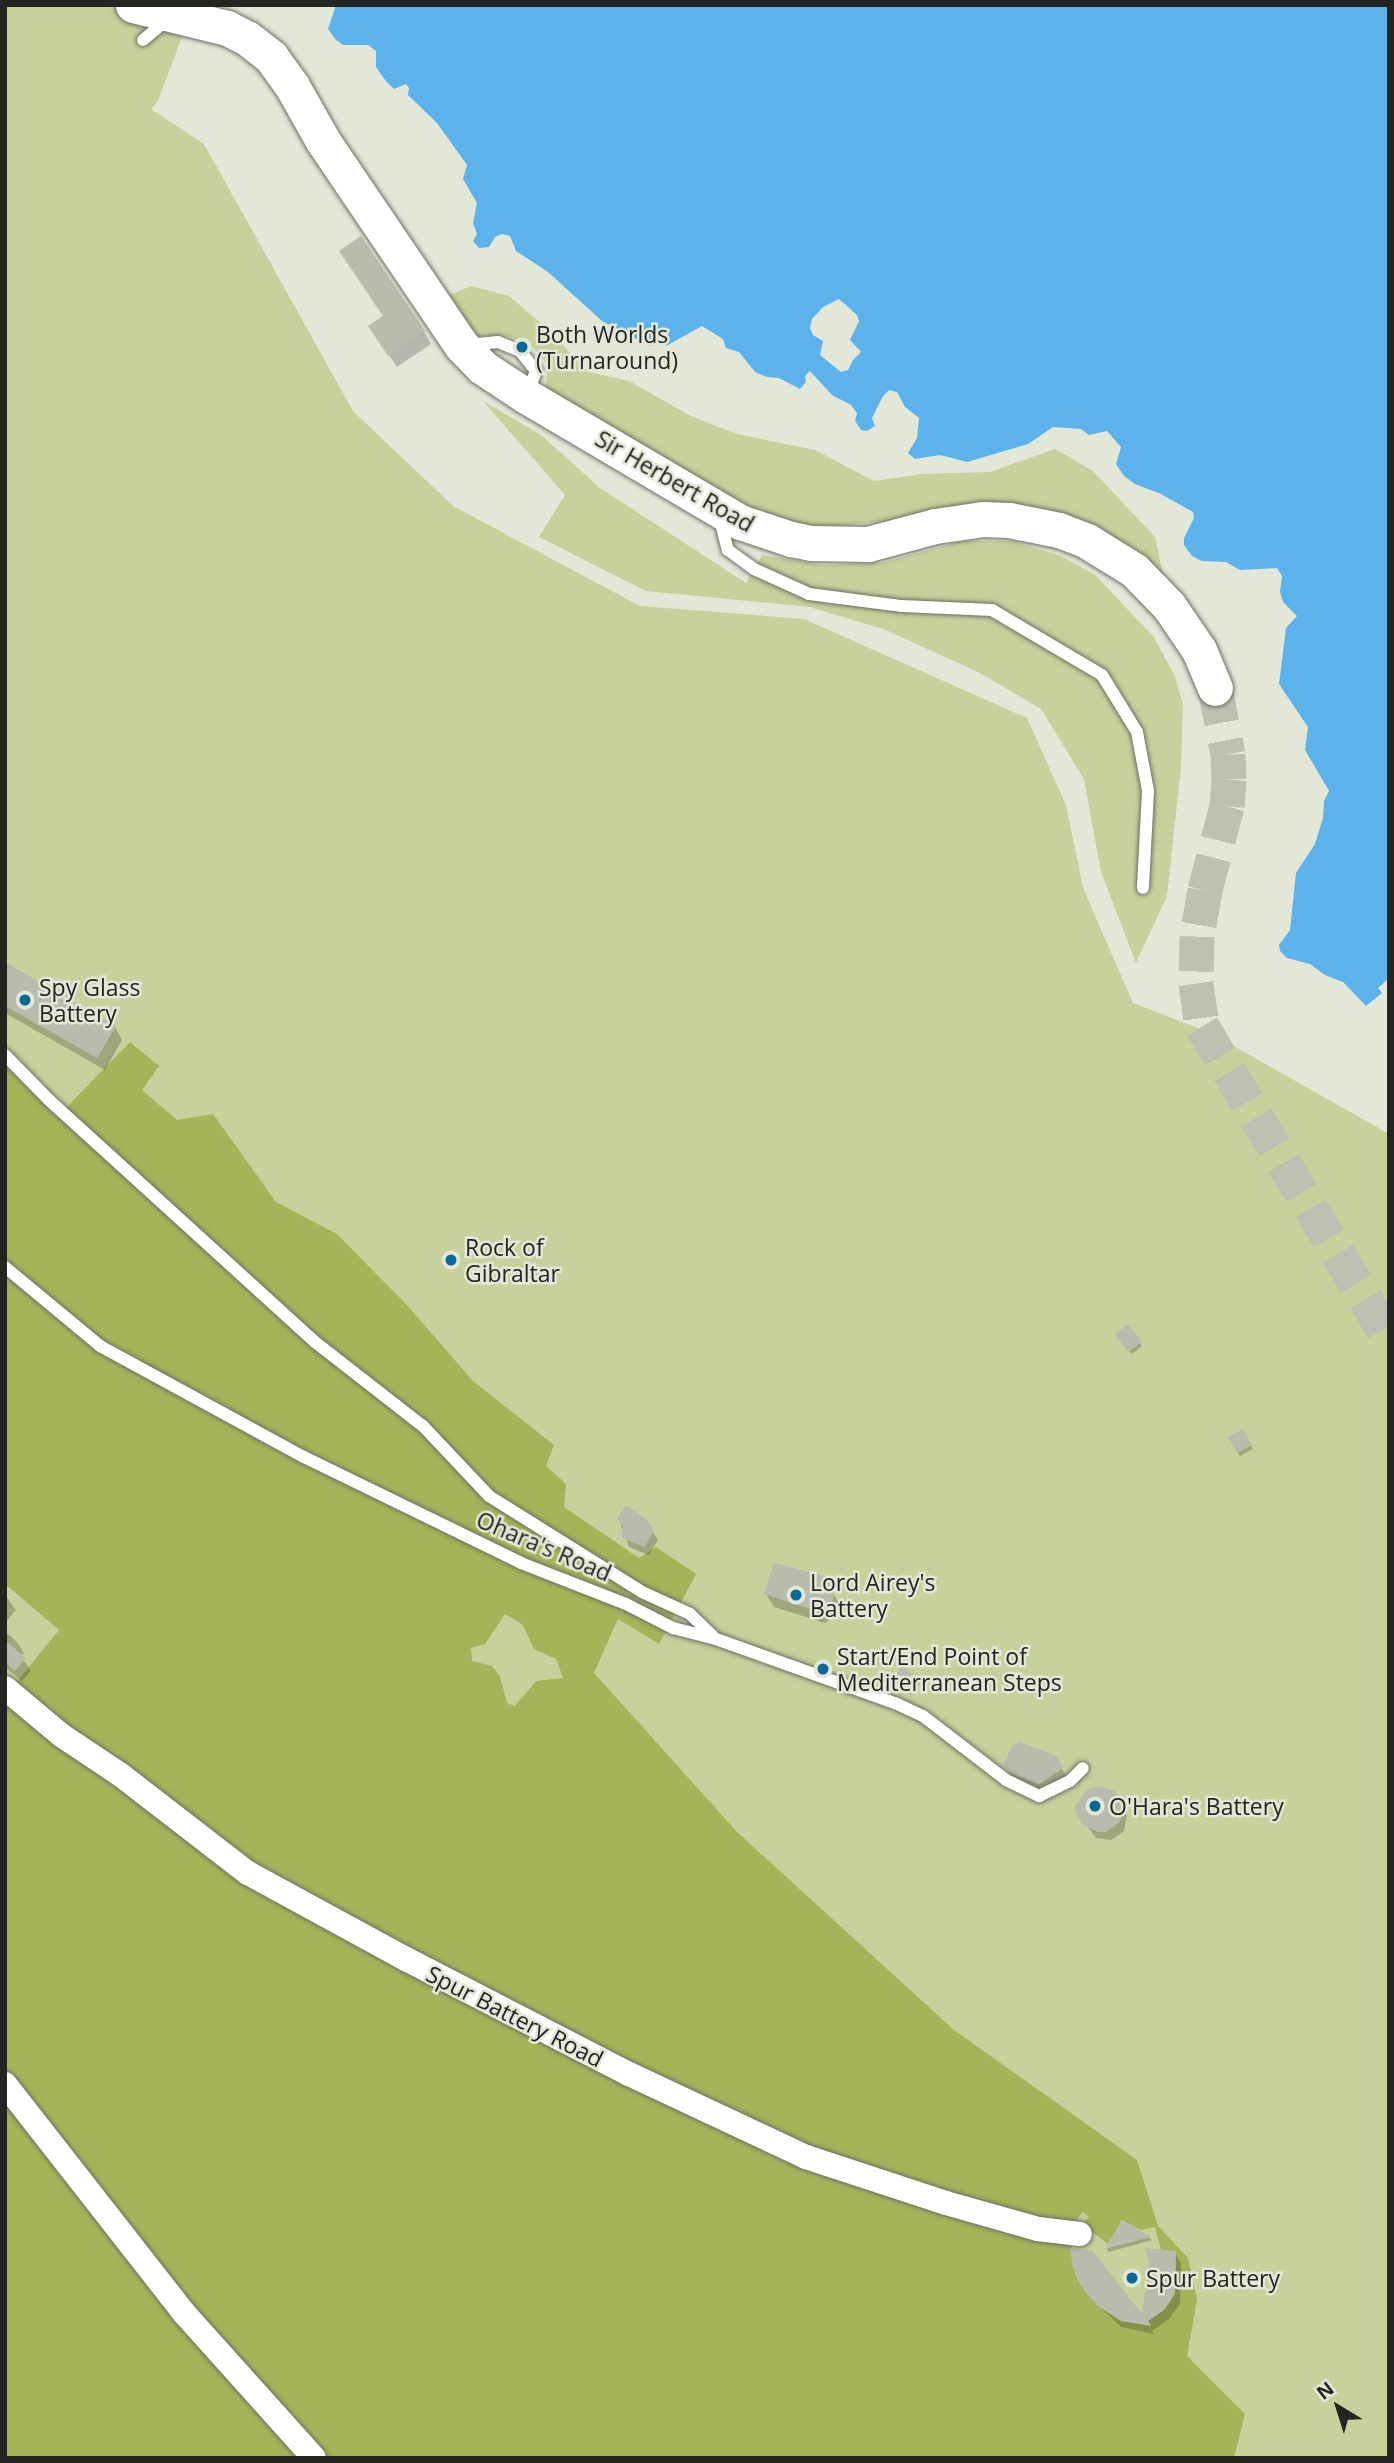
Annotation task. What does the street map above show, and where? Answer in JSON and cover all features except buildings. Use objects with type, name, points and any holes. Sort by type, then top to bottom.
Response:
[{"type":"main road","name":"Sir Herbert Road","points":[[133,5],[227,28],[247,38],[271,57],[377,222],[462,346],[482,367],[526,396],[717,509],[755,528],[811,543],[879,542],[936,526],[984,519],[1009,520],[1073,535],[1114,556],[1156,592],[1184,624],[1204,660],[1215,688]]},
{"type":"street","name":"Spur Battery Road","points":[[5,1689],[61,1735],[121,1775],[248,1873],[393,1953],[629,2074],[806,2157],[959,2207],[1038,2229],[1080,2234]]},
{"type":"street","points":[[5,2084],[183,2312],[314,2458]]},
{"type":"lane","points":[[143,40],[172,15]]},
{"type":"lane","points":[[717,509],[728,550],[754,569],[809,594],[902,606],[992,610],[1102,675],[1137,732],[1148,791],[1143,888]]},
{"type":"lane","points":[[5,1055],[59,1109],[305,1332],[423,1426],[489,1496],[642,1592],[690,1614],[716,1639]]},
{"type":"lane","name":"Ohara's Road","points":[[5,1267],[100,1346],[304,1457],[522,1563],[626,1604],[673,1628],[716,1639],[847,1685],[923,1716],[1006,1780],[1039,1796],[1070,1781],[1083,1768]]},
{"type":"green space","points":[[5,5],[194,5],[158,101],[151,109],[204,144],[353,411],[453,506],[640,606],[804,619],[1027,718],[1066,805],[1083,888],[1133,1003],[1211,1033],[1389,1134],[1389,2458],[5,2458]]},
{"type":"green space","points":[[471,286],[509,296],[544,326],[589,372],[629,381],[691,416],[737,434],[815,450],[874,481],[922,474],[990,472],[1055,449],[1093,471],[1155,537],[1165,583],[1056,512],[981,502],[889,520],[810,530],[743,509],[545,393],[548,365],[529,343],[503,335],[472,337],[445,297]]},
{"type":"green space","points":[[483,401],[541,435],[600,488],[746,583],[762,555],[823,565],[881,563],[963,541],[1012,541],[1061,556],[1095,575],[1153,636],[1174,674],[1183,704],[1181,767],[1167,896],[1136,963],[1101,872],[1084,779],[1041,709],[980,673],[886,630],[810,607],[646,591],[539,537],[565,495]]},
{"type":"green space","points":[[130,1042],[159,1066],[142,1090],[177,1120],[213,1114],[276,1202],[337,1234],[405,1303],[473,1381],[554,1445],[546,1466],[566,1484],[564,1507],[639,1558],[656,1547],[696,1574],[659,1644],[618,1619],[594,1673],[737,1832],[954,2030],[1137,2160],[1158,2226],[1188,2258],[1197,2300],[1187,2356],[1245,2414],[1234,2458],[5,2458],[5,1696],[59,1630],[5,1584],[5,1065],[57,1117]],"holes":[[[505,1614],[523,1625],[534,1649],[556,1659],[563,1678],[536,1681],[515,1706],[507,1703],[500,1676],[492,1666],[472,1661],[471,1648],[485,1644]],[[1083,2212],[1089,2217],[1082,2224],[1108,2244],[1122,2220],[1141,2230],[1155,2227],[1161,2250],[1176,2252],[1175,2294],[1158,2315],[1135,2323],[1121,2321],[1098,2306],[1084,2290],[1076,2276],[1071,2252],[1077,2219]]]},
{"type":"water","points":[[336,5],[1389,5],[1389,978],[1378,988],[1382,993],[1366,1006],[1343,982],[1325,975],[1310,964],[1287,958],[1280,951],[1279,945],[1290,930],[1296,873],[1315,844],[1323,818],[1324,801],[1329,791],[1305,750],[1308,727],[1279,684],[1286,628],[1297,616],[1283,602],[1280,592],[1282,576],[1277,568],[1240,570],[1226,562],[1202,561],[1192,556],[1184,545],[1184,538],[1194,518],[1193,512],[1124,476],[1116,464],[1121,447],[1107,431],[1089,435],[1081,429],[1053,427],[1028,444],[967,462],[940,455],[915,459],[908,453],[917,438],[919,418],[905,407],[897,392],[889,390],[883,396],[872,418],[875,426],[867,431],[861,430],[855,421],[857,413],[851,405],[832,395],[810,371],[800,389],[779,378],[755,372],[739,352],[726,348],[723,339],[702,326],[666,346],[661,340],[650,346],[602,321],[548,272],[516,251],[510,236],[502,234],[495,237],[489,247],[479,248],[473,241],[477,234],[473,223],[477,203],[463,179],[467,165],[437,123],[408,95],[409,88],[406,84],[394,89],[385,80],[376,67],[376,51],[368,45],[343,45],[328,29]],"holes":[[[839,299],[857,315],[859,321],[850,340],[861,352],[848,370],[841,372],[820,355],[823,341],[813,335],[810,328],[812,319],[823,307]]]},
{"type":"tunnel","points":[[1215,688],[1228,754],[1229,779],[1227,806],[1205,890],[1197,936],[1196,983],[1202,1026],[1389,1338]]},
{"type":"place","name":"Both Worlds (Turnaround)","points":[[522,347]]},
{"type":"place","name":"Spy Glass Battery","points":[[25,1000]]},
{"type":"place","name":"Rock of Gibraltar","points":[[451,1260]]},
{"type":"place","name":"Lord Airey's Battery","points":[[796,1595]]},
{"type":"place","name":"Start/End Point of Mediterranean Steps","points":[[823,1669]]},
{"type":"place","name":"O'Hara's Battery","points":[[1095,1806]]},
{"type":"place","name":"Spur Battery","points":[[1132,2278]]}]
